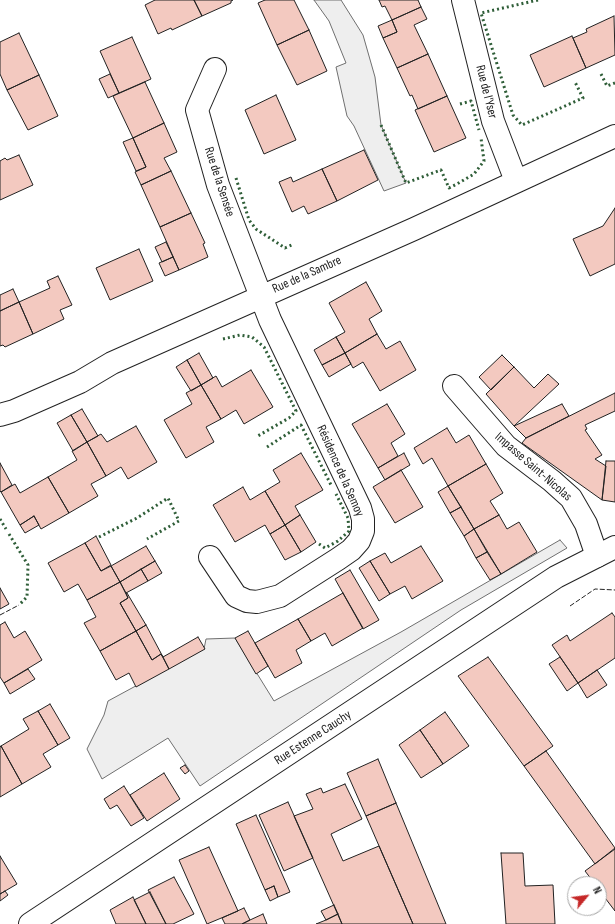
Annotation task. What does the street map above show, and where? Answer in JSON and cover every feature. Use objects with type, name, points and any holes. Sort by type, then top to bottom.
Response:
[{"type":"street","name":"Rue de l'Yser","points":[[463,0],[493,121],[516,181]]},
{"type":"street","name":"Rue de la Sensée","points":[[215,69],[197,110],[218,185],[260,296]]},
{"type":"street","name":"Rue de la Sambre","points":[[0,415],[14,411],[80,382],[112,363],[260,296],[414,229],[615,136]]},
{"type":"street","name":"Résidence de la Semoy","points":[[210,557],[236,596],[247,601],[257,602],[280,596],[338,560],[351,550],[359,541],[363,531],[363,519],[360,508],[260,296]]},
{"type":"street","name":"Impasse Saint-Nicolas","points":[[454,386],[506,446],[552,481],[571,498],[586,524],[609,552]]},
{"type":"street","name":"Rue Estenne Cauchy","points":[[30,924],[549,581],[609,552]]},
{"type":"shaded area","points":[[314,0],[341,0],[363,35],[375,77],[381,125],[406,183],[384,191],[354,126],[347,116],[336,67],[346,63],[329,21]]},
{"type":"shaded area","points":[[560,540],[567,548],[461,610],[200,786],[168,738],[102,779],[87,749],[104,715],[108,701],[204,649],[206,639],[235,638],[274,701],[401,632]]},
{"type":"building","points":[[155,0],[194,0],[202,16],[172,30],[171,28],[158,34],[145,5]]},
{"type":"building","points":[[194,0],[233,0],[231,3],[202,16]]},
{"type":"building","points":[[265,0],[294,0],[309,30],[277,45],[258,3]]},
{"type":"building","points":[[379,0],[418,0],[421,7],[392,20],[385,6],[382,7]]},
{"type":"building","points":[[421,7],[427,19],[414,25],[428,54],[397,68],[383,38],[397,32],[392,20]]},
{"type":"building","points":[[614,16],[615,55],[586,68],[573,38],[587,32],[586,29]]},
{"type":"building","points":[[392,20],[397,32],[383,38],[378,26]]},
{"type":"building","points":[[309,30],[327,71],[297,85],[277,45]]},
{"type":"building","points":[[19,33],[39,75],[7,90],[0,74],[0,42]]},
{"type":"building","points":[[572,36],[586,68],[544,87],[530,55]]},
{"type":"building","points":[[132,37],[151,79],[119,93],[100,51]]},
{"type":"building","points":[[428,54],[447,96],[418,109],[397,68]]},
{"type":"building","points":[[110,74],[119,93],[108,98],[99,79]]},
{"type":"building","points":[[39,75],[58,116],[28,130],[7,90]]},
{"type":"building","points":[[145,82],[164,123],[133,138],[113,96]]},
{"type":"building","points":[[276,95],[296,140],[264,154],[245,110]]},
{"type":"building","points":[[447,96],[466,138],[434,152],[415,110]]},
{"type":"building","points":[[164,123],[177,152],[164,158],[171,171],[141,185],[135,172],[146,167],[133,138]]},
{"type":"building","points":[[133,138],[146,167],[136,171],[123,142]]},
{"type":"building","points":[[364,150],[378,180],[337,201],[322,169]]},
{"type":"building","points":[[19,155],[33,185],[0,200],[0,161],[5,158],[7,160]]},
{"type":"building","points":[[322,169],[337,201],[308,214],[304,206],[292,212],[279,182],[291,177],[293,182]]},
{"type":"building","points":[[171,171],[191,213],[160,227],[141,185]]},
{"type":"building","points":[[615,208],[615,264],[590,276],[573,239],[603,226]]},
{"type":"building","points":[[191,213],[205,243],[203,244],[208,257],[179,270],[160,227]]},
{"type":"building","points":[[166,242],[173,257],[162,262],[155,247]]},
{"type":"building","points":[[139,249],[153,281],[110,300],[96,268]]},
{"type":"building","points":[[173,257],[179,270],[165,276],[159,263]]},
{"type":"building","points":[[58,276],[72,305],[60,310],[64,319],[33,334],[19,302],[50,288],[47,281]]},
{"type":"building","points":[[366,282],[382,311],[369,319],[377,334],[345,353],[336,337],[345,332],[329,303]]},
{"type":"building","points":[[13,289],[19,302],[0,311],[0,295]]},
{"type":"building","points":[[19,302],[33,334],[5,347],[3,345],[0,346],[0,311]]},
{"type":"building","points":[[377,334],[386,349],[400,341],[416,370],[380,391],[363,362],[353,368],[345,353]]},
{"type":"building","points":[[336,337],[345,353],[322,365],[314,350]]},
{"type":"building","points":[[199,353],[213,378],[201,385],[187,360]]},
{"type":"building","points":[[345,353],[351,364],[329,377],[322,365]]},
{"type":"building","points":[[502,355],[514,367],[491,390],[479,377]]},
{"type":"building","points":[[187,360],[201,385],[191,391],[176,367]]},
{"type":"building","points":[[514,367],[534,388],[548,374],[559,384],[514,426],[486,394]]},
{"type":"building","points":[[251,370],[273,407],[244,424],[236,410],[221,419],[201,385],[216,376],[222,387]]},
{"type":"building","points":[[201,385],[221,419],[206,427],[214,442],[186,458],[164,420],[192,404],[186,393]]},
{"type":"building","points":[[615,393],[615,411],[585,425],[587,429],[585,430],[602,455],[595,459],[606,466],[602,500],[522,443],[526,438]]},
{"type":"building","points":[[387,404],[405,434],[391,443],[398,456],[378,468],[352,424]]},
{"type":"building","points":[[562,404],[569,416],[526,438],[514,426]]},
{"type":"building","points":[[82,409],[98,436],[87,442],[71,415]]},
{"type":"building","points":[[71,415],[87,442],[73,451],[57,423]]},
{"type":"building","points":[[136,426],[157,462],[128,479],[121,467],[106,476],[87,442],[101,434],[107,442]]},
{"type":"building","points":[[447,428],[456,443],[469,435],[486,464],[448,486],[432,458],[423,464],[414,448]]},
{"type":"building","points":[[87,442],[106,476],[91,484],[98,496],[69,513],[48,477],[77,460],[72,451]]},
{"type":"building","points":[[301,453],[323,490],[295,506],[300,515],[285,525],[265,491],[280,482],[273,470]]},
{"type":"building","points":[[404,453],[410,465],[385,480],[378,468]]},
{"type":"building","points":[[606,461],[615,461],[615,502],[602,500]]},
{"type":"building","points":[[0,463],[12,485],[1,492],[0,491]]},
{"type":"building","points":[[486,464],[503,493],[490,501],[499,515],[474,529],[448,486]]},
{"type":"building","points":[[401,470],[423,507],[395,523],[373,487]]},
{"type":"building","points":[[48,477],[69,513],[41,529],[34,516],[20,525],[1,492],[15,484],[20,493]]},
{"type":"building","points":[[448,486],[461,507],[450,513],[438,492]]},
{"type":"building","points":[[243,487],[250,500],[265,491],[285,525],[270,534],[265,525],[235,542],[213,505]]},
{"type":"building","points":[[461,507],[474,529],[464,536],[450,513]]},
{"type":"building","points":[[300,515],[316,542],[301,552],[285,525]]},
{"type":"building","points":[[499,515],[507,529],[519,522],[537,552],[501,574],[474,529]]},
{"type":"building","points":[[34,516],[39,525],[25,533],[20,525]]},
{"type":"building","points":[[285,525],[301,552],[285,560],[270,534]]},
{"type":"building","points":[[474,529],[487,552],[476,558],[464,536]]},
{"type":"building","points":[[96,536],[111,565],[101,571],[85,543]]},
{"type":"building","points":[[85,543],[101,571],[111,566],[120,582],[87,600],[78,584],[64,592],[48,563]]},
{"type":"building","points":[[146,546],[155,561],[120,582],[111,566]]},
{"type":"building","points":[[421,546],[443,581],[412,599],[405,586],[390,594],[370,561],[385,553],[391,563]]},
{"type":"building","points":[[487,552],[501,574],[490,580],[476,558]]},
{"type":"building","points":[[155,561],[162,573],[148,581],[141,569]]},
{"type":"building","points":[[370,561],[390,594],[379,601],[359,568]]},
{"type":"building","points":[[141,569],[148,581],[126,593],[120,582]]},
{"type":"building","points":[[350,570],[379,620],[363,629],[335,579]]},
{"type":"building","points":[[120,582],[128,598],[120,603],[136,631],[100,651],[84,623],[96,617],[87,600]]},
{"type":"building","points":[[0,588],[9,604],[0,609]]},
{"type":"building","points":[[126,593],[146,625],[136,631],[120,603],[128,598]]},
{"type":"building","points":[[343,593],[363,628],[332,646],[325,633],[311,641],[298,619]]},
{"type":"building","points":[[612,613],[615,617],[615,658],[578,683],[552,645],[567,635],[570,641]]},
{"type":"building","points":[[298,619],[311,641],[296,650],[302,663],[275,678],[255,643]]},
{"type":"building","points":[[5,622],[14,638],[25,631],[42,660],[4,683],[0,677],[0,625]]},
{"type":"building","points":[[146,625],[163,657],[161,654],[152,660],[136,631]]},
{"type":"building","points":[[136,631],[152,660],[161,654],[169,669],[136,687],[129,673],[116,680],[100,651]]},
{"type":"building","points":[[248,631],[268,666],[256,674],[235,638]]},
{"type":"building","points":[[198,637],[205,649],[169,669],[163,657]]},
{"type":"building","points":[[488,657],[553,746],[524,766],[458,676]]},
{"type":"building","points":[[560,657],[578,683],[567,691],[549,664]]},
{"type":"building","points":[[28,669],[35,679],[10,694],[4,683]]},
{"type":"building","points":[[597,670],[607,685],[587,698],[578,683]]},
{"type":"building","points":[[50,704],[70,738],[58,745],[38,711]]},
{"type":"building","points":[[38,711],[58,745],[43,754],[51,767],[22,784],[1,746],[29,729],[23,719]]},
{"type":"building","points":[[445,712],[469,746],[443,764],[420,730]]},
{"type":"building","points":[[420,730],[443,764],[421,778],[399,745]]},
{"type":"building","points":[[1,746],[22,784],[0,797],[0,747]]},
{"type":"building","points":[[546,751],[615,848],[595,864],[524,766]]},
{"type":"building","points":[[378,759],[396,803],[366,816],[347,773]]},
{"type":"building","points":[[185,765],[189,771],[185,774],[180,768]]},
{"type":"building","points":[[164,773],[180,799],[147,821],[130,795]]},
{"type":"building","points":[[345,784],[362,819],[331,834],[343,861],[379,846],[413,924],[342,924],[294,816],[313,809],[306,794],[321,788],[323,793]]},
{"type":"building","points":[[124,786],[144,818],[131,826],[117,805],[110,809],[104,799]]},
{"type":"building","points":[[288,802],[313,858],[284,871],[259,815]]},
{"type":"building","points":[[396,803],[446,924],[413,924],[366,816]]},
{"type":"building","points":[[256,815],[290,892],[278,897],[274,886],[265,890],[236,824]]},
{"type":"building","points":[[209,847],[238,911],[207,924],[179,860]]},
{"type":"building","points":[[615,849],[615,911],[607,900],[607,876],[589,876],[585,871]]},
{"type":"building","points":[[501,853],[523,853],[525,886],[553,885],[555,924],[506,924]]},
{"type":"building","points":[[0,856],[17,884],[0,894]]},
{"type":"building","points":[[174,877],[194,914],[173,924],[166,924],[148,890]]},
{"type":"building","points":[[274,886],[278,897],[270,901],[265,890]]},
{"type":"building","points":[[5,891],[8,895],[0,901],[0,894]]},
{"type":"building","points":[[150,892],[166,924],[146,924],[134,900]]},
{"type":"building","points":[[133,897],[146,924],[116,924],[110,910]]},
{"type":"building","points":[[334,905],[338,914],[326,920],[321,911]]},
{"type":"building","points":[[244,908],[250,920],[242,924],[225,924],[222,918]]},
{"type":"building","points":[[263,914],[267,924],[242,924],[250,920]]},
{"type":"building","points":[[338,914],[342,924],[316,924],[326,920]]},
{"type":"hedge","points":[[538,0],[481,13],[513,115],[522,125],[583,98],[575,82]]},
{"type":"hedge","points":[[601,74],[607,86],[615,83]]},
{"type":"hedge","points":[[460,104],[471,101],[479,130]]},
{"type":"hedge","points":[[381,125],[406,183],[441,170],[449,188],[474,174],[484,161],[481,138]]},
{"type":"hedge","points":[[236,178],[249,220],[256,229],[285,248],[294,244]]},
{"type":"hedge","points":[[223,339],[240,335],[252,337],[264,347],[296,411],[289,418],[256,437]]},
{"type":"hedge","points":[[267,447],[301,425],[331,485]]},
{"type":"hedge","points":[[319,544],[325,548],[338,541],[349,531],[348,518],[336,494]]},
{"type":"hedge","points":[[99,537],[137,518],[168,498],[179,521],[147,539]]},
{"type":"hedge","points":[[0,519],[6,529]]},
{"type":"hedge","points":[[9,534],[28,565],[27,597],[19,605]]},
{"type":"fence","points":[[570,606],[595,589],[615,590]]},
{"type":"fence","points":[[0,615],[19,605]]}]
